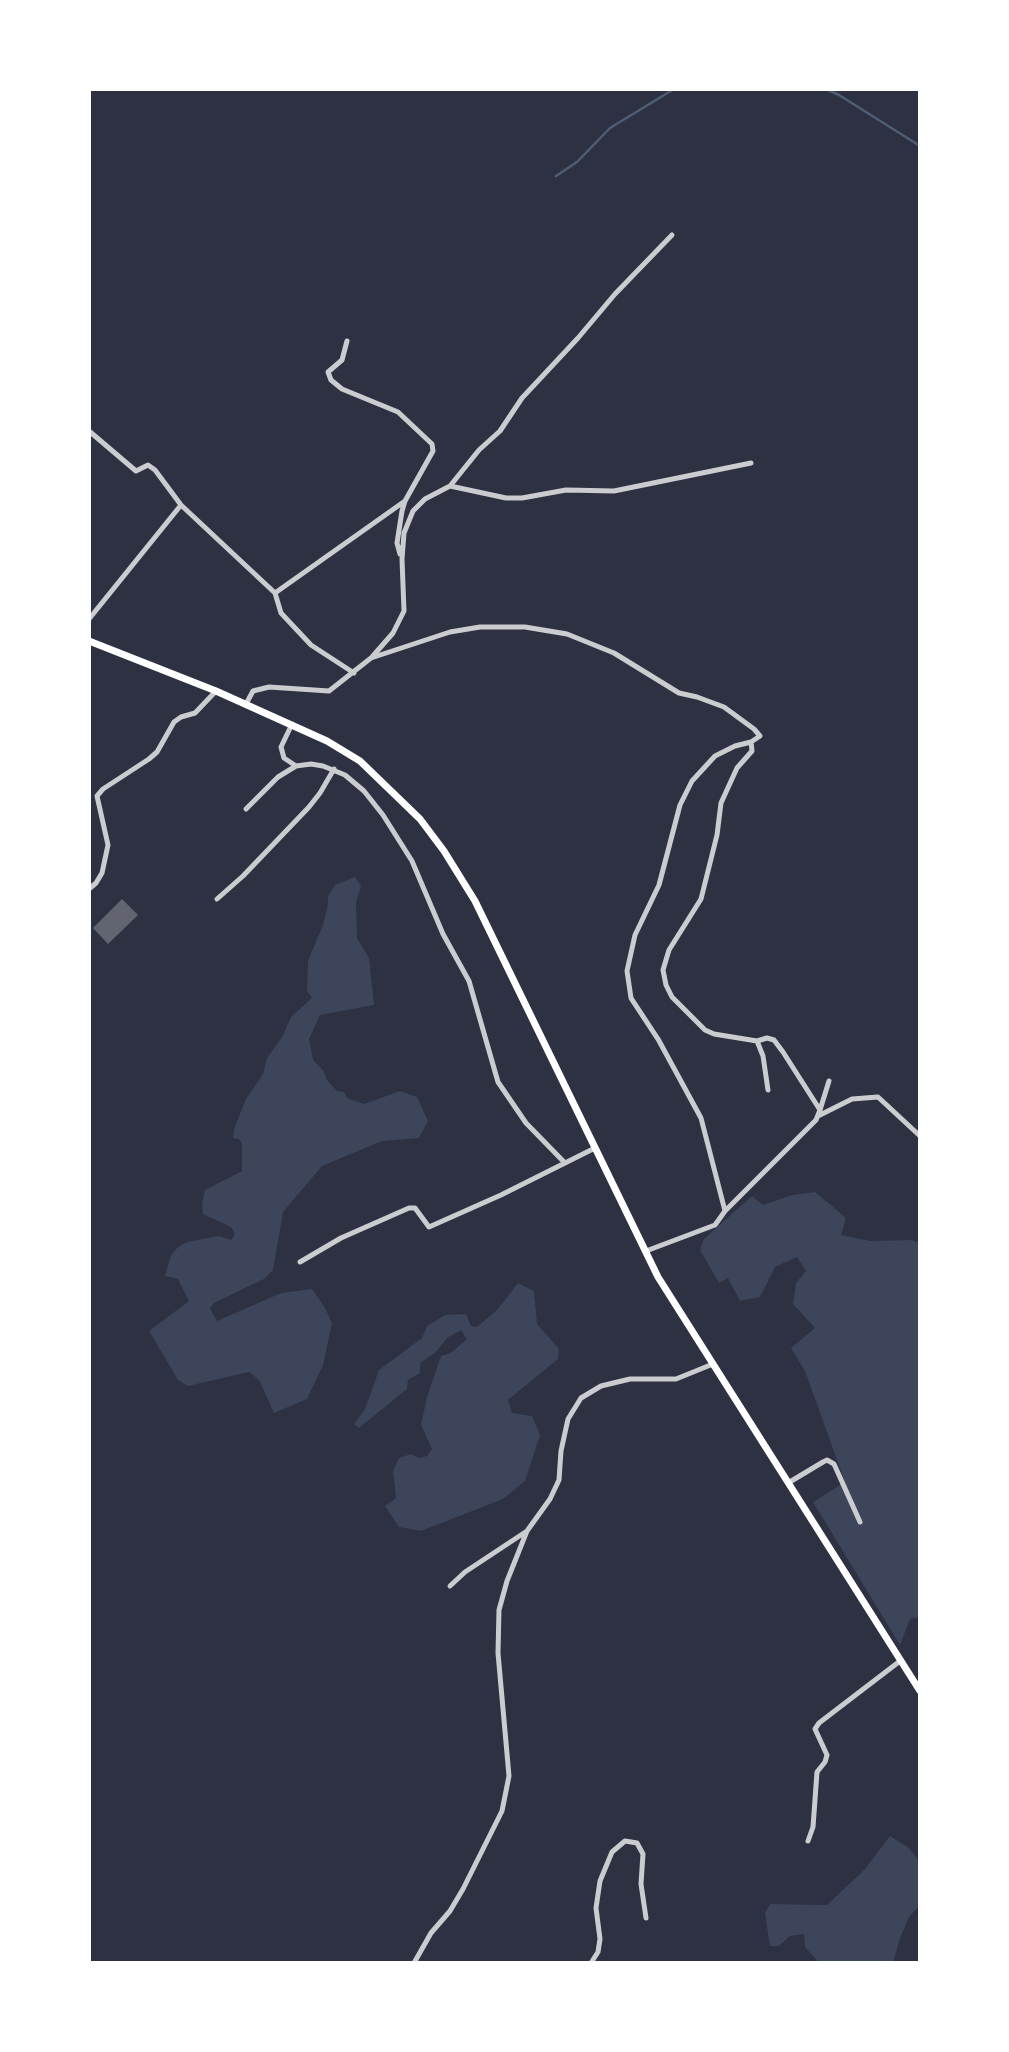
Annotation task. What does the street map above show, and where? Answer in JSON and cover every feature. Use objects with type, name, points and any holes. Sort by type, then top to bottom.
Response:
[{"type":"main road","points":[[89,641],[292,724],[359,761],[420,819],[444,851],[475,901],[658,1277],[920,1691]]},
{"type":"street","points":[[246,704],[253,691],[269,687],[329,691],[371,658],[393,633],[404,611],[404,533],[413,511],[425,499],[450,486],[479,450],[500,431],[522,398],[672,235]]},
{"type":"street","points":[[347,341],[342,359],[328,372],[331,380],[342,389],[397,412],[432,444],[433,451],[405,501],[397,543],[402,559]]},
{"type":"street","points":[[89,431],[136,471],[148,465],[155,470],[181,505],[275,593],[281,613],[311,645],[354,673]]},
{"type":"street","points":[[450,486],[506,498],[523,498],[566,490],[614,491],[751,463]]},
{"type":"street","points":[[275,593],[405,501]]},
{"type":"street","points":[[89,619],[181,505]]},
{"type":"street","points":[[371,658],[421,640],[480,626],[525,627],[567,634],[614,653],[679,693],[724,707],[760,736],[715,756],[692,781],[680,804],[659,885],[635,935],[627,971],[631,998],[658,1039],[701,1118],[725,1211]]},
{"type":"street","points":[[89,889],[102,873],[108,845],[97,796],[157,752],[174,722],[195,713],[216,691]]},
{"type":"street","points":[[292,724],[281,747],[284,758],[296,766]]},
{"type":"street","points":[[751,742],[752,751],[737,768],[721,803],[717,835],[701,898],[669,950],[663,970],[672,997],[705,1030],[757,1041],[767,1038],[774,1040],[819,1113]]},
{"type":"street","points":[[246,809],[278,777],[296,766],[311,764],[334,769],[364,791],[412,861],[443,934],[469,981],[498,1082],[526,1124],[565,1163]]},
{"type":"street","points":[[217,899],[243,876],[309,807],[334,769]]},
{"type":"street","points":[[757,1041],[768,1090]]},
{"type":"street","points":[[646,1251],[715,1225],[725,1211],[804,1134],[819,1113],[829,1081]]},
{"type":"street","points":[[819,1113],[852,1099],[878,1097],[920,1136]]},
{"type":"street","points":[[300,1262],[341,1237],[409,1208],[415,1208],[429,1227],[595,1148]]},
{"type":"street","points":[[414,1963],[431,1933],[450,1911],[463,1889],[502,1811],[509,1776],[498,1653],[499,1610],[507,1581],[527,1531],[550,1499],[559,1480],[561,1451],[568,1419],[581,1398],[601,1386],[630,1380],[676,1379],[713,1364]]},
{"type":"street","points":[[788,1483],[827,1460],[834,1464],[860,1522]]},
{"type":"street","points":[[450,1586],[465,1572],[527,1531]]},
{"type":"street","points":[[808,1841],[813,1827],[817,1772],[827,1755],[815,1729],[819,1723],[900,1661]]},
{"type":"street","points":[[591,1963],[598,1952],[600,1939],[596,1908],[600,1881],[612,1852],[625,1841],[637,1843],[643,1854],[641,1884],[646,1918]]},
{"type":"shaded area","points":[[355,877],[361,886],[356,902],[357,938],[369,958],[374,1005],[320,1015],[309,1039],[313,1060],[323,1070],[327,1080],[337,1091],[344,1092],[347,1098],[364,1104],[400,1091],[417,1097],[428,1121],[419,1138],[382,1141],[322,1166],[283,1212],[273,1270],[264,1279],[214,1303],[210,1308],[217,1321],[281,1293],[312,1289],[325,1308],[332,1323],[323,1365],[307,1399],[274,1413],[259,1380],[249,1372],[188,1386],[178,1380],[149,1331],[189,1301],[178,1279],[165,1276],[171,1255],[178,1247],[187,1242],[219,1236],[231,1240],[235,1234],[231,1227],[203,1214],[205,1190],[242,1171],[242,1144],[239,1139],[233,1138],[234,1129],[246,1099],[263,1074],[267,1058],[282,1037],[291,1017],[312,998],[307,991],[308,961],[323,925],[328,896],[335,885]]},
{"type":"shaded area","points":[[815,1192],[846,1218],[841,1235],[870,1241],[911,1240],[920,1243],[920,1617],[910,1619],[900,1645],[813,1502],[845,1482],[805,1371],[791,1348],[815,1328],[793,1304],[796,1283],[806,1271],[797,1257],[775,1267],[760,1297],[740,1301],[728,1278],[719,1283],[700,1250],[704,1239],[752,1196],[763,1205],[792,1195]]},
{"type":"shaded area","points":[[518,1283],[534,1291],[537,1324],[559,1349],[558,1359],[508,1400],[512,1413],[532,1416],[540,1435],[525,1481],[503,1499],[421,1531],[399,1527],[385,1506],[396,1498],[393,1471],[399,1458],[411,1454],[419,1458],[427,1456],[432,1449],[421,1425],[427,1397],[441,1356],[451,1353],[467,1339],[461,1330],[447,1338],[435,1353],[420,1363],[420,1373],[408,1380],[407,1389],[359,1428],[354,1424],[365,1409],[379,1370],[422,1338],[427,1326],[445,1315],[466,1314],[471,1326],[477,1327],[498,1309]]},
{"type":"shaded area","points":[[890,1836],[909,1848],[920,1862],[920,1905],[909,1917],[893,1963],[819,1963],[805,1947],[804,1934],[790,1936],[779,1946],[770,1946],[765,1913],[770,1904],[827,1905],[865,1869]]},
{"type":"building","points":[[122,899],[138,915],[108,944],[93,928]]},
{"type":"waterway","points":[[556,176],[577,162],[610,128],[674,89]]},
{"type":"waterway","points":[[826,89],[920,146]]}]
